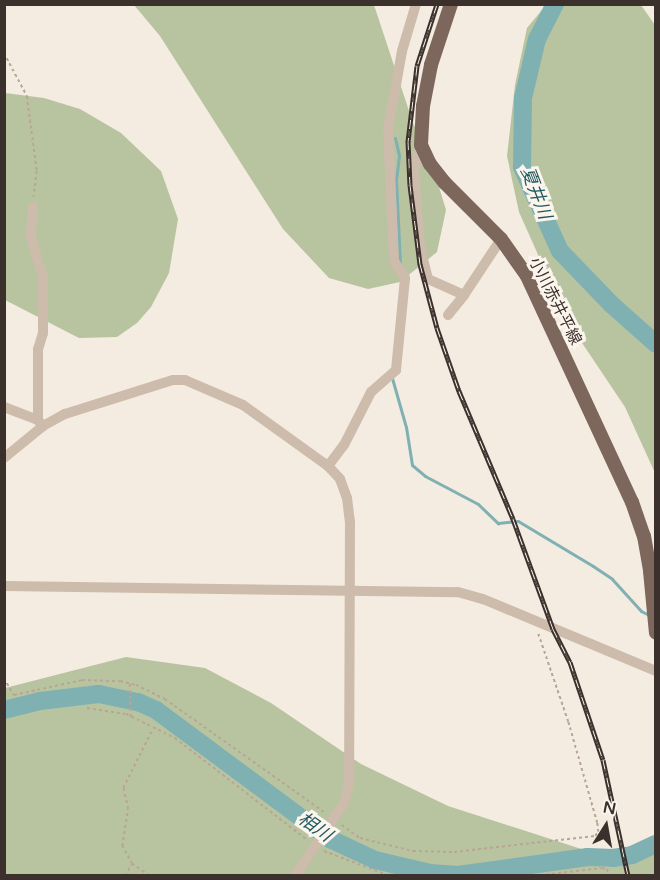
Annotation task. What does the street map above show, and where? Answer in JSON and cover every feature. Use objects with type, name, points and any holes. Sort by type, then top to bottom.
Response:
[{"type":"main road","points":[[421,145],[423,106],[431,65],[451,4]]},
{"type":"main road","name":"小川赤井平線","points":[[421,145],[430,164],[445,183],[501,239],[527,276],[632,502],[644,536],[656,633]]},
{"type":"street","points":[[328,466],[344,446],[371,392],[390,374],[405,278],[396,265],[388,129],[402,51],[416,4]]},
{"type":"street","points":[[421,145],[414,169],[420,247],[428,279],[464,295]]},
{"type":"street","points":[[33,207],[31,238],[43,278],[43,333],[38,349],[41,423]]},
{"type":"street","points":[[448,315],[501,239]]},
{"type":"street","points":[[4,458],[41,423],[81,408],[173,380],[185,380],[243,405],[328,466],[340,479],[347,498],[350,521],[349,784],[344,802],[295,876]]},
{"type":"street","points":[[4,407],[41,423]]},
{"type":"street","points":[[4,586],[458,592],[483,599],[656,671]]},
{"type":"path","points":[[4,53],[27,96],[37,171],[33,207]]},
{"type":"path","points":[[4,678],[14,695],[82,680],[130,684],[165,699],[348,832],[360,838],[413,851],[454,852],[595,836],[598,832],[597,823],[568,722],[533,620]]},
{"type":"path","points":[[130,684],[132,719]]},
{"type":"path","points":[[87,708],[117,711],[176,738],[315,845],[347,862],[390,876]]},
{"type":"path","points":[[150,876],[132,864],[122,846],[128,809],[123,788],[153,729]]},
{"type":"path","points":[[125,876],[132,864]]},
{"type":"path","points":[[534,876],[602,868],[607,869],[610,876]]},
{"type":"green space","points":[[134,5],[374,5],[413,123],[435,174],[446,210],[437,252],[400,282],[368,289],[329,278],[283,229],[160,36]]},
{"type":"green space","points":[[546,5],[641,5],[655,25],[655,473],[625,407],[568,322],[519,212],[507,156],[515,85],[527,28]]},
{"type":"green space","points":[[5,93],[44,98],[80,109],[121,133],[161,171],[178,219],[169,273],[151,307],[137,323],[117,337],[79,338],[5,300]]},
{"type":"green space","points":[[126,657],[205,668],[271,703],[361,764],[448,806],[603,856],[630,856],[656,844],[655,876],[5,876],[5,688]]},
{"type":"waterway","name":"夏井川","points":[[555,4],[537,39],[523,98],[522,167],[560,251],[611,304],[656,344]]},
{"type":"waterway","points":[[395,138],[399,156],[396,179],[400,264]]},
{"type":"waterway","points":[[392,378],[406,427],[412,465],[425,476],[478,504],[498,523],[518,521],[593,566],[612,579],[641,611],[651,616]]},
{"type":"waterway","name":"相川","points":[[4,710],[40,701],[99,694],[138,702],[156,710],[330,839],[375,860],[430,873],[458,875],[588,857],[613,858],[632,855],[656,844]]},
{"type":"railway","points":[[437,4],[417,66],[408,141],[410,185],[420,264],[437,328],[459,391],[513,519],[553,629],[570,662],[603,760],[628,876]]}]
